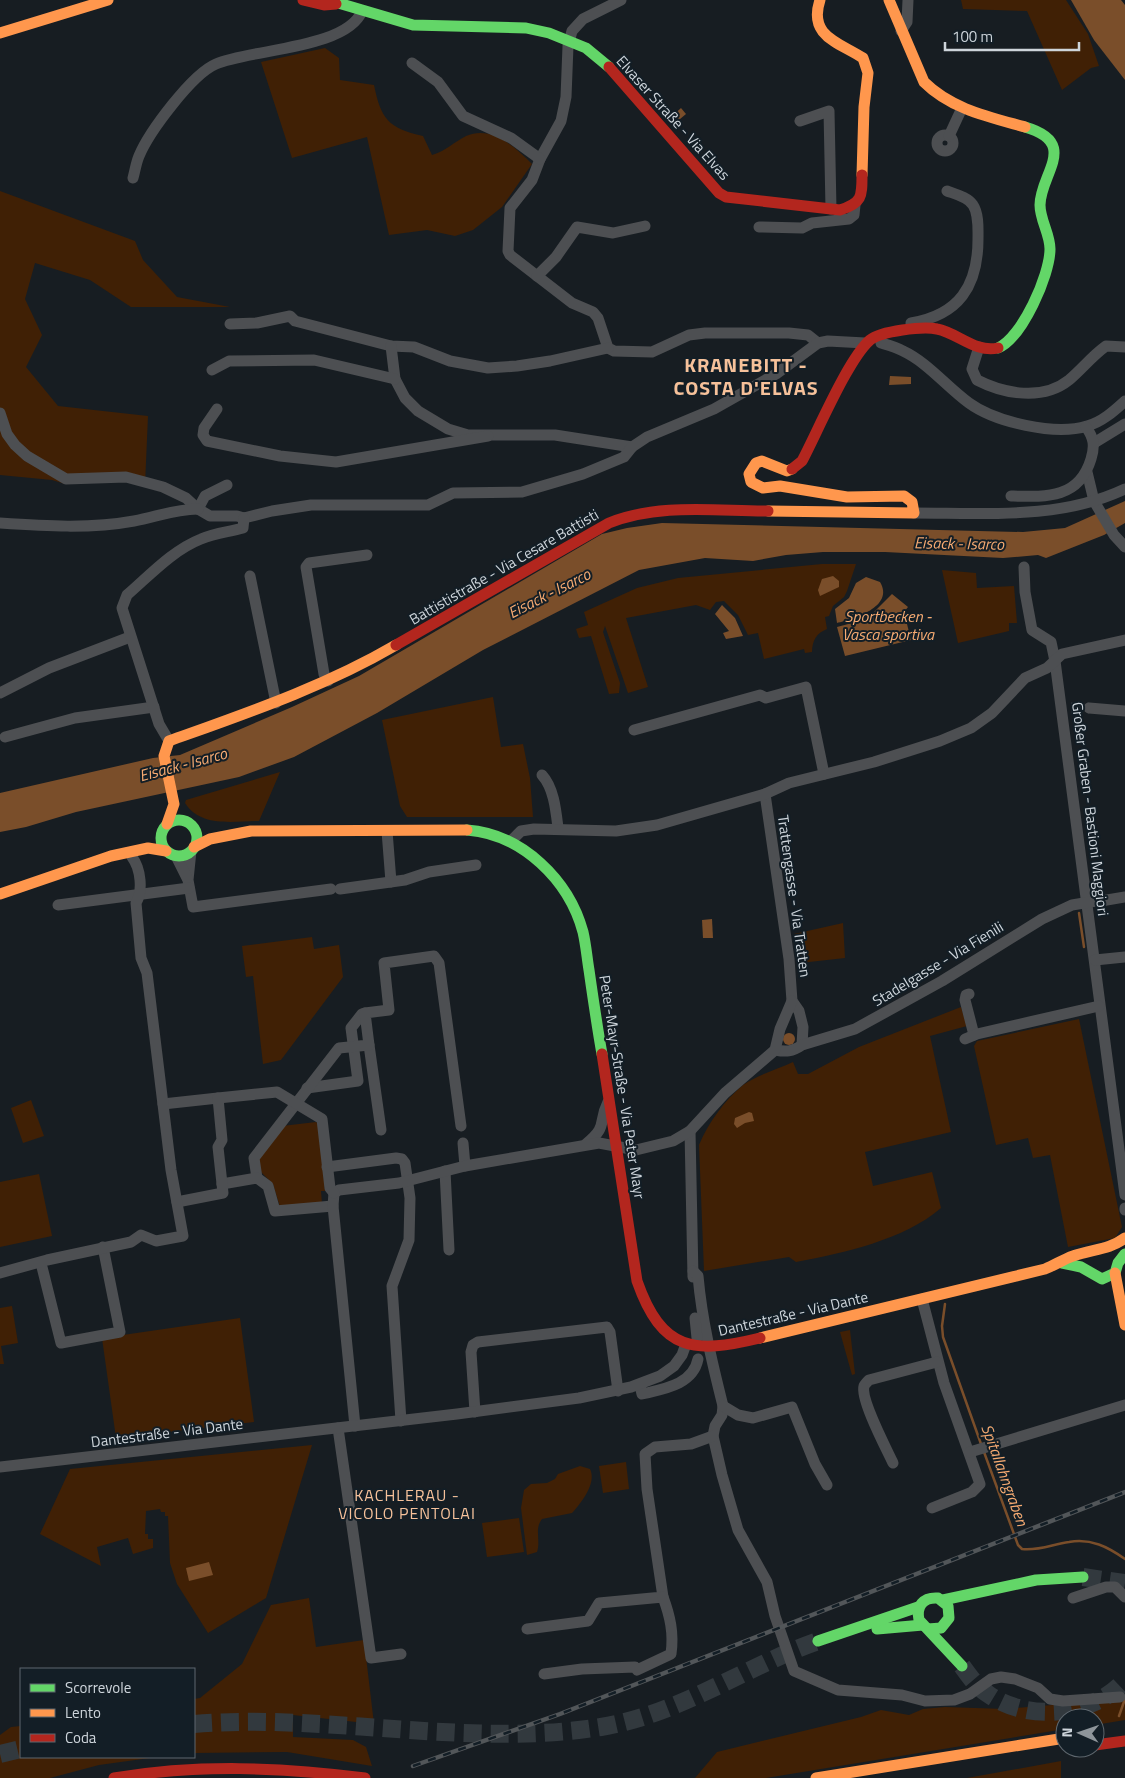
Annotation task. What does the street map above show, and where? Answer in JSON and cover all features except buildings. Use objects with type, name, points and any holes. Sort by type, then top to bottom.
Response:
[{"type":"main road","points":[[0,33],[108,0]]},
{"type":"main road","name":"Elvaser Straße - Via Elvas","points":[[303,0],[324,5],[332,2],[413,25],[526,28],[569,41],[586,48],[600,58],[719,193],[734,199],[792,203],[840,210],[855,205]]},
{"type":"main road","points":[[820,0],[816,19],[820,30],[832,41],[863,58],[868,73],[864,107],[862,194],[855,205]]},
{"type":"main road","points":[[889,0],[924,82],[944,100],[962,108],[1037,131],[1051,144],[1054,153],[1054,168],[1040,201],[1050,253],[1044,278],[1011,339],[999,348],[986,349],[979,347],[936,328],[893,333],[880,336],[865,343],[802,462],[797,467],[787,471],[762,461],[756,463],[749,474],[751,482],[763,488],[780,486],[847,497],[904,496],[912,502],[914,513]]},
{"type":"main road","name":"Battististraße - Via Cesare Battisti","points":[[169,741],[276,704],[362,665],[583,536],[626,516],[661,510],[699,509],[914,513]]},
{"type":"main road","points":[[169,741],[165,746],[164,755],[173,801],[197,837],[192,849]]},
{"type":"main road","points":[[171,854],[161,844],[173,801]]},
{"type":"main road","points":[[112,856],[177,820],[214,829],[240,828],[250,831]]},
{"type":"main road","name":"Peter-Mayr-Straße - Via Peter Mayr","points":[[250,831],[469,830],[495,835],[511,841],[534,856],[553,876],[568,896],[580,923],[590,969],[608,1102],[641,1295],[650,1313],[659,1325],[686,1344]]},
{"type":"main road","points":[[0,894],[112,856],[148,848],[171,854],[192,849],[214,836],[241,834],[250,831]]},
{"type":"main road","name":"Dantestraße - Via Dante","points":[[686,1344],[711,1348],[922,1299],[1062,1263],[1072,1256],[1114,1246],[1125,1238]]},
{"type":"main road","points":[[1090,1272],[1088,1265],[1097,1250],[1112,1252],[1119,1263],[1120,1305],[1125,1325]]},
{"type":"main road","points":[[1062,1263],[1081,1267],[1102,1279],[1120,1305]]},
{"type":"main road","points":[[1102,1279],[1119,1263]]},
{"type":"main road","points":[[962,1666],[926,1627],[917,1614],[918,1607],[922,1602],[932,1597],[943,1600],[1036,1580],[1083,1577]]},
{"type":"main road","points":[[844,1632],[926,1627],[935,1630],[975,1594]]},
{"type":"main road","points":[[943,1600],[948,1618],[952,1653]]},
{"type":"main road","points":[[818,1640],[918,1607]]},
{"type":"main road","points":[[1105,1732],[1125,1730]]},
{"type":"main road","points":[[1105,1744],[1125,1741]]},
{"type":"main road","points":[[816,1778],[1055,1745]]},
{"type":"main road","points":[[889,1778],[1055,1745]]},
{"type":"main road","points":[[114,1778],[188,1769],[250,1766],[365,1778]]},
{"type":"street","points":[[608,348],[598,318],[593,312],[572,303],[510,255],[509,214],[516,198],[532,180],[540,160],[561,122],[566,97],[569,41],[572,31],[583,19],[621,0]]},
{"type":"street","points":[[901,31],[906,22],[908,0]]},
{"type":"street","points":[[133,178],[138,157],[152,130],[206,70],[227,60],[312,42],[342,32],[359,18],[362,11]]},
{"type":"street","points":[[412,63],[438,82],[463,116],[511,138],[540,160]]},
{"type":"street","points":[[949,136],[962,108]]},
{"type":"street","points":[[800,121],[829,111],[830,209]]},
{"type":"street","points":[[893,333],[893,329],[896,326],[929,320],[947,312],[957,301],[976,268],[978,232],[974,206],[969,200],[947,191]]},
{"type":"street","points":[[759,227],[802,228],[812,223],[849,219],[854,215],[855,205]]},
{"type":"street","points":[[537,276],[556,257],[577,227],[613,233],[645,226]]},
{"type":"street","points":[[230,324],[257,323],[290,316],[295,321],[391,346],[414,346],[450,361],[488,368],[542,362],[608,348],[652,352],[689,335],[705,333],[788,333],[808,335],[818,343]]},
{"type":"street","points":[[880,336],[881,343],[904,351],[970,404],[990,416],[1039,428],[1086,427],[1110,414],[1125,401]]},
{"type":"street","points":[[0,413],[7,434],[14,445],[27,456],[66,479],[126,477],[163,487],[186,498],[198,509],[210,516],[237,516],[244,518],[272,511],[311,506],[428,505],[453,493],[512,494],[530,491],[583,474],[624,457],[632,447],[648,437],[714,409],[776,374],[818,343],[828,341],[865,343]]},
{"type":"street","points":[[391,346],[394,379],[405,398],[418,411],[448,429],[468,435],[555,435],[632,447]]},
{"type":"street","points":[[979,347],[972,369],[977,380],[1005,390],[1030,394],[1055,389],[1106,346],[1125,347]]},
{"type":"street","points":[[212,370],[229,361],[314,360],[394,379]]},
{"type":"street","points":[[217,409],[204,428],[203,435],[207,441],[280,456],[336,462],[488,436]]},
{"type":"street","points":[[1094,443],[1125,424]]},
{"type":"street","points":[[1011,496],[1048,496],[1068,490],[1079,482],[1087,472],[1094,443],[1092,434],[1086,427]]},
{"type":"street","points":[[1087,472],[1096,505],[1114,535],[1125,547]]},
{"type":"street","points":[[198,509],[205,496],[227,485]]},
{"type":"street","points":[[914,513],[1035,512],[1071,508],[1096,505],[1125,489]]},
{"type":"street","points":[[0,523],[92,524],[134,521],[180,509],[198,509]]},
{"type":"street","points":[[169,741],[159,724],[122,608],[127,595],[179,550],[214,534],[243,528],[244,518]]},
{"type":"street","points":[[328,681],[324,674],[306,567],[308,563],[367,554]]},
{"type":"street","name":"Großer Graben - Bastioni Maggiori","points":[[1024,570],[1025,592],[1032,630],[1051,642],[1066,709],[1094,902],[1094,960],[1125,1195]]},
{"type":"street","points":[[250,576],[276,704]]},
{"type":"street","points":[[0,692],[49,668],[130,637]]},
{"type":"street","points":[[511,841],[521,831],[558,828],[616,831],[646,828],[766,794],[789,783],[874,762],[971,728],[992,713],[1025,678],[1055,661],[1062,654],[1125,640]]},
{"type":"street","points":[[634,730],[760,695],[766,698],[806,687],[824,774]]},
{"type":"street","points":[[5,737],[75,718],[154,707]]},
{"type":"street","points":[[1089,708],[1125,711]]},
{"type":"street","points":[[542,775],[547,780],[555,807],[558,828]]},
{"type":"street","name":"Trattengasse - Via Tratten","points":[[766,794],[789,959],[792,1001],[780,1029],[775,1050]]},
{"type":"street","points":[[387,831],[391,882]]},
{"type":"street","points":[[188,884],[192,849]]},
{"type":"street","points":[[171,854],[188,884],[193,907],[406,880],[429,872],[476,865]]},
{"type":"street","points":[[0,1273],[130,1242],[141,1235],[156,1242],[183,1236],[160,1099],[147,973],[141,958],[136,903],[141,895],[137,864],[132,858]]},
{"type":"street","points":[[58,904],[141,895],[188,884]]},
{"type":"street","name":"Stadelgasse - Via Fienili","points":[[775,1050],[787,1052],[855,1029],[942,981],[1042,919],[1072,906],[1125,898]]},
{"type":"street","points":[[307,1088],[358,1081],[351,1028],[362,1014],[389,1010],[384,963],[434,956],[439,964],[461,1126]]},
{"type":"street","points":[[1094,960],[1125,957]]},
{"type":"street","points":[[969,994],[966,995],[966,1000],[970,1037],[1099,1006]]},
{"type":"street","name":"Trattengasse - Via Tratten","points":[[792,1001],[799,1012],[803,1027],[802,1046]]},
{"type":"street","points":[[365,1014],[381,1130]]},
{"type":"street","points":[[333,1206],[275,1211],[268,1186],[257,1178],[254,1158],[339,1048],[369,1044]]},
{"type":"street","points":[[334,1193],[339,1190],[407,1181],[465,1166],[584,1145],[599,1143],[615,1144],[625,1149],[636,1150],[665,1144],[690,1131],[725,1093],[775,1050]]},
{"type":"street","points":[[160,1099],[218,1098],[277,1092],[322,1119],[330,1188],[334,1193],[333,1206],[355,1426]]},
{"type":"street","points":[[177,1202],[223,1193],[218,1147],[222,1140],[218,1098]]},
{"type":"street","points":[[584,1145],[599,1133],[603,1123],[602,1114],[608,1102]]},
{"type":"street","points":[[690,1131],[693,1271],[697,1338]]},
{"type":"street","points":[[463,1143],[465,1166]]},
{"type":"street","points":[[327,1167],[402,1159],[405,1163],[410,1198],[409,1240],[392,1286],[400,1421]]},
{"type":"street","points":[[445,1171],[449,1250]]},
{"type":"street","points":[[222,1184],[257,1178]]},
{"type":"street","points":[[41,1263],[62,1343],[120,1332],[103,1248]]},
{"type":"street","points":[[693,1271],[698,1276],[703,1328],[711,1348],[723,1406],[722,1416],[714,1426],[713,1436],[738,1530],[767,1582],[794,1671],[838,1690],[902,1695],[925,1701],[954,1700],[970,1694],[991,1679],[1001,1677],[1015,1679],[1038,1688],[1050,1699],[1063,1701],[1120,1697]]},
{"type":"street","points":[[922,1299],[937,1362],[978,1450],[978,1476],[980,1484],[977,1489],[932,1508]]},
{"type":"street","points":[[475,1412],[471,1352],[473,1345],[478,1342],[607,1327],[610,1332],[618,1391]]},
{"type":"street","name":"Dantestraße - Via Dante","points":[[0,1467],[475,1412],[618,1391],[640,1385],[660,1376],[674,1366],[686,1344]]},
{"type":"street","points":[[640,1385],[642,1394],[678,1383],[693,1371],[698,1359]]},
{"type":"street","points":[[893,1463],[875,1425],[864,1395],[864,1386],[869,1380],[937,1362]]},
{"type":"street","points":[[723,1406],[738,1415],[753,1418],[792,1407],[815,1464],[828,1485]]},
{"type":"street","points":[[978,1450],[1125,1406]]},
{"type":"street","points":[[338,1428],[371,1658],[401,1654]]},
{"type":"street","points":[[544,1674],[605,1668],[635,1668],[637,1670],[672,1654],[670,1616],[663,1597],[644,1459],[645,1454],[655,1447],[691,1444],[713,1436]]},
{"type":"street","points":[[1073,1598],[1106,1587],[1115,1587],[1125,1597]]},
{"type":"street","points":[[528,1629],[588,1621],[599,1603],[663,1597]]},
{"type":"shaded area","points":[[961,0],[1066,0],[1088,34],[1099,66],[1091,68],[1062,90],[1027,11],[963,9]]},
{"type":"shaded area","points":[[325,48],[339,58],[340,80],[374,85],[383,114],[394,125],[423,136],[432,155],[466,136],[476,133],[494,136],[518,151],[532,164],[502,207],[473,230],[455,236],[427,230],[389,235],[367,137],[292,158],[261,62]]},
{"type":"shaded area","points":[[0,191],[135,241],[143,260],[177,297],[230,307],[131,307],[90,280],[35,263],[25,299],[42,335],[26,367],[58,406],[148,416],[145,485],[121,481],[65,484],[52,480],[0,475]]},
{"type":"shaded area","points":[[822,564],[856,564],[844,597],[833,606],[829,616],[825,617],[827,629],[816,637],[812,652],[805,653],[804,649],[764,659],[758,633],[748,635],[738,615],[724,601],[716,602],[710,610],[696,605],[626,618],[648,687],[628,693],[605,626],[603,632],[620,683],[619,693],[609,694],[591,636],[579,638],[576,629],[588,625],[584,612],[637,588],[678,578]]},
{"type":"shaded area","points":[[942,570],[976,573],[977,588],[1014,586],[1017,623],[1009,623],[1009,631],[958,643]]},
{"type":"shaded area","points":[[493,697],[501,747],[523,744],[530,778],[533,817],[407,817],[400,806],[382,720]]},
{"type":"shaded area","points":[[280,772],[259,821],[229,822],[209,820],[192,811],[185,803],[186,800]]},
{"type":"shaded area","points":[[843,923],[845,958],[800,963],[794,934]]},
{"type":"shaded area","points":[[312,937],[314,949],[339,945],[343,977],[281,1060],[263,1064],[253,976],[246,977],[242,946]]},
{"type":"shaded area","points":[[961,1007],[967,1026],[930,1036],[951,1132],[865,1152],[873,1186],[932,1172],[941,1208],[909,1229],[872,1244],[796,1262],[789,1257],[704,1271],[699,1145],[712,1120],[730,1098],[749,1081],[793,1062],[798,1074],[808,1074],[859,1047]]},
{"type":"shaded area","points":[[1079,1019],[1122,1227],[1115,1238],[1068,1247],[1050,1155],[1033,1158],[1028,1138],[996,1145],[974,1046],[977,1041]]},
{"type":"shaded area","points":[[31,1100],[44,1136],[23,1143],[11,1108]]},
{"type":"shaded area","points":[[316,1122],[319,1125],[325,1191],[321,1191],[322,1204],[280,1207],[273,1184],[260,1171],[258,1157],[282,1126]]},
{"type":"shaded area","points":[[39,1174],[52,1236],[0,1247],[0,1182]]},
{"type":"shaded area","points":[[12,1306],[18,1343],[1,1346],[4,1364],[0,1364],[0,1308]]},
{"type":"shaded area","points":[[240,1318],[254,1422],[116,1438],[102,1338]]},
{"type":"shaded area","points":[[850,1330],[855,1374],[852,1375],[840,1332]]},
{"type":"shaded area","points":[[312,1445],[266,1598],[208,1633],[177,1584],[170,1563],[168,1516],[165,1516],[165,1512],[161,1512],[160,1509],[146,1511],[145,1534],[148,1534],[148,1539],[153,1539],[153,1548],[133,1554],[128,1538],[97,1547],[101,1566],[40,1534],[70,1469]]},
{"type":"shaded area","points":[[626,1462],[629,1489],[603,1493],[599,1466]]},
{"type":"shaded area","points":[[580,1466],[590,1469],[592,1475],[590,1486],[580,1504],[572,1513],[542,1519],[538,1527],[537,1552],[527,1555],[521,1508],[524,1490],[531,1484],[547,1483],[555,1479],[558,1474]]},
{"type":"shaded area","points":[[519,1518],[524,1552],[487,1557],[482,1523]]},
{"type":"shaded area","points":[[309,1598],[316,1647],[364,1640],[374,1724],[293,1715],[293,1737],[353,1740],[366,1747],[372,1766],[287,1752],[195,1753],[195,1699],[200,1698],[242,1664],[271,1605]]},
{"type":"shaded area","points":[[1125,1699],[1125,1720],[1105,1723],[1105,1708],[1055,1708],[1055,1731],[766,1778],[695,1778],[717,1752],[861,1717],[881,1710],[909,1715],[923,1709],[945,1707],[1005,1709]]},
{"type":"shaded area","points":[[20,1726],[20,1758],[150,1758],[99,1765],[50,1778],[0,1778],[0,1735],[11,1727]]},
{"type":"shaded area","points":[[1061,1761],[1061,1778],[967,1778]]},
{"type":"water","points":[[1071,0],[1121,0],[1125,5],[1125,80],[1094,40]]},
{"type":"water","points":[[681,108],[686,114],[673,125],[668,120]]},
{"type":"water","points":[[890,376],[911,377],[911,384],[889,385]]},
{"type":"water","name":"Eisack - Isarco","points":[[1125,501],[1125,523],[1104,535],[1046,558],[1038,555],[1003,558],[885,552],[823,552],[786,555],[753,561],[705,558],[639,570],[483,650],[377,713],[294,757],[239,777],[76,812],[26,827],[0,832],[0,793],[153,758],[180,755],[292,707],[359,676],[602,534],[662,523],[1023,532],[1065,528]]},
{"type":"water","points":[[833,576],[839,581],[839,587],[820,596],[818,590],[822,579]]},
{"type":"water","points":[[866,577],[880,582],[883,591],[882,598],[877,605],[862,615],[837,623],[835,609],[849,598],[856,583]]},
{"type":"water","name":"Sportbecken - Vasca sportiva","points":[[892,594],[908,607],[904,612],[911,640],[845,656],[837,627],[867,619]]},
{"type":"water","points":[[722,605],[735,618],[743,636],[726,639],[723,633],[729,631],[715,614]]},
{"type":"water","points":[[712,919],[713,938],[703,938],[702,920]]},
{"type":"water","points":[[787,1033],[791,1033],[795,1039],[791,1045],[787,1045],[783,1041],[783,1037]]},
{"type":"water","points":[[749,1112],[752,1113],[754,1121],[745,1123],[737,1128],[734,1124],[735,1118]]},
{"type":"water","points":[[209,1562],[213,1575],[189,1581],[186,1568]]},
{"type":"waterway","points":[[1079,913],[1084,947]]},
{"type":"waterway","name":"Spitallahngraben","points":[[945,1304],[942,1326],[943,1337],[981,1444]]},
{"type":"waterway","name":"Spitallahngraben","points":[[984,1452],[1018,1545],[1022,1549],[1034,1549],[1085,1541],[1106,1547],[1125,1559]]},
{"type":"waterway","points":[[1119,1716],[1125,1699]]},
{"type":"tunnel","points":[[1071,708],[1089,708]]},
{"type":"tunnel","points":[[1083,1577],[1125,1583]]},
{"type":"tunnel","points":[[195,1724],[296,1723],[501,1734],[601,1727],[630,1721],[658,1712],[818,1641]]},
{"type":"tunnel","points":[[962,1666],[977,1685],[988,1694],[1004,1703],[1021,1709],[1040,1712],[1078,1708],[1096,1702],[1112,1692],[1125,1680]]},
{"type":"tunnel","points":[[0,1754],[20,1749]]},
{"type":"railway","points":[[413,1766],[560,1714],[1125,1492]]},
{"type":"traffic: fast","points":[[328,0],[413,25],[526,28],[549,33],[586,48],[609,67]]},
{"type":"traffic: fast","points":[[998,348],[1007,342],[1025,319],[1040,289],[1049,260],[1050,243],[1040,205],[1054,151],[1051,142],[1041,134],[1025,127]]},
{"type":"traffic: fast","points":[[179,820],[186,821],[192,825],[196,831],[197,838],[196,845],[192,851],[186,855],[179,856],[172,855],[166,851],[162,845],[161,838],[162,831],[166,825],[172,821],[179,820]]},
{"type":"traffic: fast","points":[[467,830],[487,833],[506,840],[524,850],[555,878],[567,895],[583,932],[602,1054]]},
{"type":"traffic: fast","points":[[1062,1263],[1081,1267],[1102,1279],[1115,1273],[1118,1263],[1125,1254]]},
{"type":"traffic: fast","points":[[943,1600],[1036,1580],[1083,1577]]},
{"type":"traffic: fast","points":[[928,1629],[941,1628],[949,1618],[948,1606],[938,1598],[928,1599],[922,1603],[918,1615],[919,1620],[962,1666]]},
{"type":"traffic: fast","points":[[818,1641],[918,1607]]},
{"type":"traffic: fast","points":[[877,1629],[923,1625]]},
{"type":"traffic: slow","points":[[0,33],[108,0]]},
{"type":"traffic: slow","points":[[820,0],[817,12],[818,22],[822,30],[835,42],[863,58],[868,73],[864,107],[862,175]]},
{"type":"traffic: slow","points":[[889,0],[924,82],[946,99],[971,111],[1025,127]]},
{"type":"traffic: slow","points":[[768,511],[914,513],[912,502],[904,496],[847,497],[780,486],[763,488],[751,482],[749,474],[756,463],[762,461],[787,471],[792,469]]},
{"type":"traffic: slow","points":[[167,824],[174,804],[164,756],[169,741],[313,686],[341,674],[396,645]]},
{"type":"traffic: slow","points":[[194,847],[210,839],[251,831],[467,830]]},
{"type":"traffic: slow","points":[[0,894],[111,856],[148,848],[166,851]]},
{"type":"traffic: slow","points":[[760,1338],[1045,1269],[1070,1257],[1107,1247],[1125,1238]]},
{"type":"traffic: slow","points":[[1115,1273],[1125,1325]]},
{"type":"traffic: slow","points":[[816,1778],[1055,1740]]},
{"type":"traffic: jam","points":[[303,0],[324,5],[336,4]]},
{"type":"traffic: jam","points":[[609,67],[719,193],[726,197],[840,210],[857,202],[862,189],[862,175]]},
{"type":"traffic: jam","points":[[792,469],[802,461],[852,363],[861,350],[875,337],[892,332],[931,328],[945,331],[982,348],[998,348]]},
{"type":"traffic: jam","points":[[396,645],[609,523],[628,517],[667,510],[768,511]]},
{"type":"traffic: jam","points":[[602,1054],[637,1281],[657,1322],[670,1334],[683,1342],[699,1346],[716,1346],[760,1338]]},
{"type":"traffic: jam","points":[[1105,1744],[1125,1741]]},
{"type":"traffic: jam","points":[[114,1778],[208,1769],[270,1769],[365,1778]]},
{"type":"district","name":"KRANEBITT - COSTA D'ELVAS","points":[[746,376]]},
{"type":"district","name":"KACHLERAU - VICOLO PENTOLAI","points":[[407,1504]]}]
